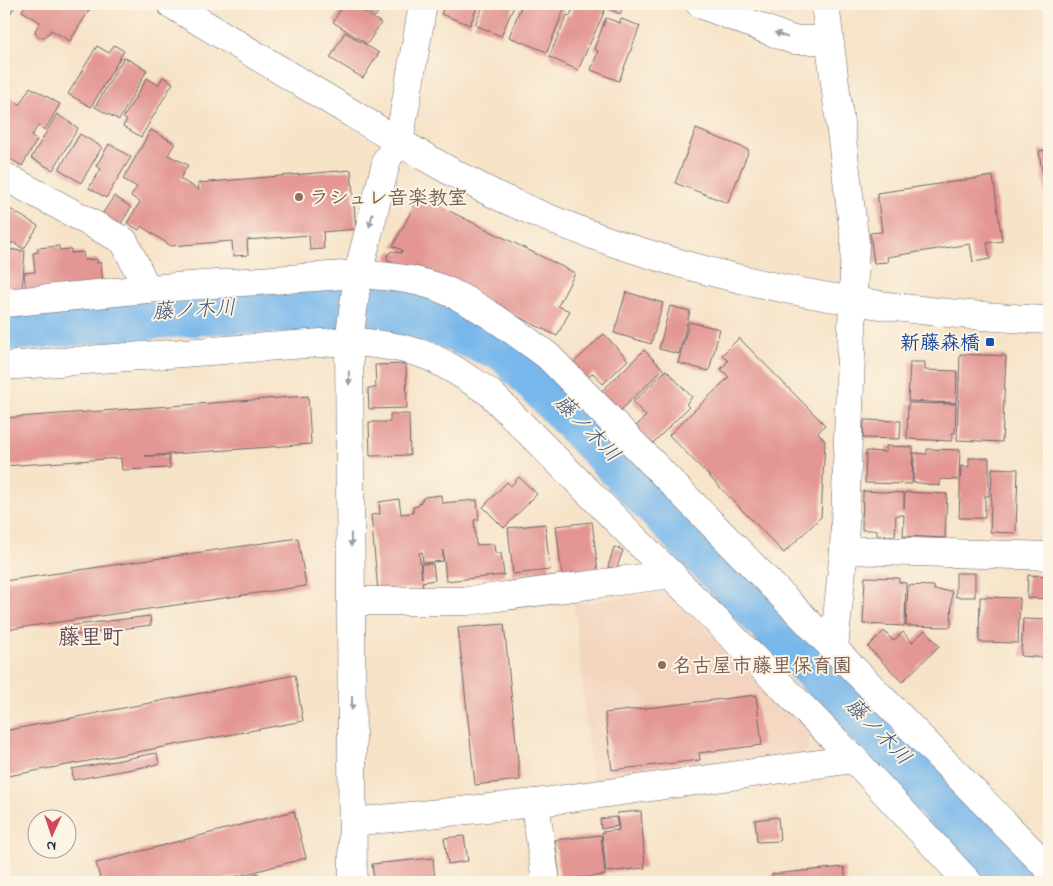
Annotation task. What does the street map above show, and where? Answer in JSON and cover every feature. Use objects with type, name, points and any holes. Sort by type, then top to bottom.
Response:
[{"type":"street","points":[[172,4],[399,142],[498,196],[558,222],[728,277],[852,301],[999,318],[1049,320]]},
{"type":"street","points":[[353,882],[349,335],[357,280],[387,159],[399,142],[423,4]]},
{"type":"street","points":[[700,4],[794,40],[829,40]]},
{"type":"street","points":[[825,4],[855,243],[844,550],[834,648]]},
{"type":"street","points":[[4,176],[124,241],[147,289]]},
{"type":"street","points":[[4,303],[147,289],[357,280],[389,276],[437,287],[497,319],[548,356],[1049,869]]},
{"type":"street","points":[[4,366],[349,335],[426,356],[489,392],[854,759],[968,882]]},
{"type":"street","points":[[844,550],[1049,556]]},
{"type":"street","points":[[352,601],[468,601],[672,574]]},
{"type":"street","points":[[353,822],[535,802],[854,759]]},
{"type":"street","points":[[535,802],[546,882]]},
{"type":"shaded area","points":[[745,4],[804,4],[804,8],[786,21]]},
{"type":"shaded area","name":"名古屋市藤里保育園","points":[[666,591],[807,726],[810,737],[807,751],[794,757],[592,782],[574,604]]},
{"type":"building","points":[[4,4],[16,4],[4,24]]},
{"type":"building","points":[[26,4],[93,4],[70,41],[51,30],[45,37],[38,37],[35,31],[40,22],[22,11]]},
{"type":"building","points":[[344,4],[351,4],[381,23],[367,44],[333,22]]},
{"type":"building","points":[[355,4],[383,4],[375,17]]},
{"type":"building","points":[[445,4],[478,4],[470,25],[441,14]]},
{"type":"building","points":[[484,4],[515,4],[501,36],[475,25]]},
{"type":"building","points":[[522,4],[566,4],[547,52],[509,37]]},
{"type":"building","points":[[575,4],[591,4],[605,10],[578,70],[549,57],[567,15],[570,16]]},
{"type":"building","points":[[611,4],[624,4],[620,14],[609,9]]},
{"type":"building","points":[[606,18],[620,23],[621,19],[640,26],[619,81],[591,70],[598,51],[594,49]]},
{"type":"building","points":[[345,32],[379,53],[363,78],[330,58]]},
{"type":"building","points":[[114,45],[124,51],[91,107],[68,94],[97,46],[109,53]]},
{"type":"building","points":[[124,57],[147,70],[119,120],[95,107]]},
{"type":"building","points":[[163,77],[173,83],[141,137],[123,126],[127,120],[123,118],[147,78],[158,85]]},
{"type":"building","points":[[30,87],[60,104],[45,130],[38,126],[31,137],[37,140],[22,166],[4,155],[4,95],[20,104]]},
{"type":"building","points":[[57,114],[78,128],[53,170],[31,158]]},
{"type":"building","points":[[696,129],[749,150],[728,203],[675,183]]},
{"type":"building","points":[[151,130],[175,143],[168,155],[188,165],[180,179],[199,190],[198,183],[351,170],[356,229],[323,232],[324,249],[310,250],[309,235],[247,240],[248,255],[233,256],[232,241],[171,246],[141,226],[139,230],[127,223],[140,202],[131,196],[137,187],[123,179]]},
{"type":"building","points":[[80,134],[102,147],[81,183],[59,169]]},
{"type":"building","points":[[109,144],[131,157],[106,198],[89,188],[101,169],[96,166]]},
{"type":"building","points":[[1049,150],[1049,213],[1048,213],[1039,151]]},
{"type":"building","points":[[993,176],[1002,241],[987,243],[990,259],[973,262],[970,244],[887,257],[888,262],[874,263],[870,233],[882,232],[877,193]]},
{"type":"building","points":[[114,196],[131,207],[117,230],[99,219]]},
{"type":"building","points":[[419,196],[575,273],[558,306],[570,311],[557,336],[416,266],[413,271],[388,261],[387,256],[391,251],[401,253],[402,250],[393,246]]},
{"type":"building","points":[[5,206],[38,226],[24,249],[12,242],[10,247],[4,243]]},
{"type":"building","points":[[59,246],[59,250],[71,249],[71,253],[83,252],[84,260],[97,259],[97,263],[101,263],[103,286],[26,292],[24,273],[35,272],[33,253],[38,252],[38,248]]},
{"type":"building","points":[[4,249],[25,251],[22,292],[4,291]]},
{"type":"building","points":[[626,292],[663,303],[651,344],[614,333]]},
{"type":"building","points":[[670,306],[690,311],[679,354],[659,349]]},
{"type":"building","points":[[689,322],[720,329],[709,371],[678,363]]},
{"type":"building","points":[[604,334],[628,360],[603,384],[593,373],[585,381],[571,365]]},
{"type":"building","points":[[739,338],[825,425],[818,433],[825,441],[821,517],[784,553],[669,435],[729,377],[721,369],[728,361],[722,355]]},
{"type":"building","points":[[644,350],[663,369],[616,415],[598,395]]},
{"type":"building","points":[[960,354],[1006,356],[1002,442],[957,440]]},
{"type":"building","points":[[910,362],[925,362],[925,370],[957,371],[956,403],[908,401]]},
{"type":"building","points":[[406,364],[407,408],[369,409],[368,388],[376,388],[375,365]]},
{"type":"building","points":[[666,370],[692,397],[686,404],[689,407],[649,447],[632,430],[646,416],[633,402]]},
{"type":"building","points":[[308,396],[311,444],[145,456],[169,456],[170,468],[122,470],[121,458],[4,466],[4,418]]},
{"type":"building","points":[[908,403],[956,404],[955,433],[952,433],[952,441],[907,439]]},
{"type":"building","points":[[390,414],[409,414],[410,455],[370,456],[369,422],[390,422]]},
{"type":"building","points":[[864,420],[901,421],[900,439],[863,438]]},
{"type":"building","points":[[886,446],[913,447],[912,484],[865,483],[866,451],[886,452]]},
{"type":"building","points":[[927,449],[960,450],[959,480],[940,479],[940,486],[913,482],[914,453],[927,454]]},
{"type":"building","points":[[969,458],[989,458],[989,496],[985,496],[985,518],[959,518],[961,466],[969,467]]},
{"type":"building","points":[[992,468],[1018,469],[1016,533],[990,532]]},
{"type":"building","points":[[519,477],[537,494],[504,528],[483,507],[507,482],[511,486]]},
{"type":"building","points":[[863,491],[904,493],[904,508],[905,492],[947,494],[945,538],[903,536],[904,515],[896,515],[895,536],[877,535],[877,530],[862,530]]},
{"type":"building","points":[[441,495],[442,503],[477,500],[479,520],[474,520],[476,545],[494,544],[495,553],[501,553],[504,575],[446,581],[443,550],[443,561],[423,563],[422,552],[419,553],[422,578],[421,564],[433,564],[435,580],[422,582],[423,587],[378,591],[371,515],[380,514],[379,502],[399,499],[401,514],[413,513],[413,507],[418,506],[424,497]]},
{"type":"building","points":[[592,522],[598,571],[562,575],[556,526]]},
{"type":"building","points":[[545,524],[550,570],[513,574],[508,528]]},
{"type":"building","points":[[298,538],[306,586],[4,630],[4,581]]},
{"type":"building","points":[[614,547],[623,550],[616,570],[608,567]]},
{"type":"building","points":[[956,573],[975,573],[975,597],[956,597]]},
{"type":"building","points":[[1028,575],[1049,576],[1049,599],[1027,598]]},
{"type":"building","points":[[865,577],[899,578],[899,582],[906,583],[905,626],[863,624]]},
{"type":"building","points":[[908,585],[934,586],[934,590],[952,591],[951,627],[906,626]]},
{"type":"building","points":[[980,597],[1020,598],[1018,643],[979,642]]},
{"type":"building","points":[[150,616],[151,625],[68,636],[67,626]]},
{"type":"building","points":[[1023,619],[1049,620],[1049,658],[1021,656]]},
{"type":"building","points":[[504,624],[520,780],[475,785],[458,628]]},
{"type":"building","points":[[925,630],[939,646],[902,682],[868,647],[884,631],[893,641],[903,632],[912,642]]},
{"type":"building","points":[[295,675],[303,721],[8,776],[4,755],[4,731]]},
{"type":"building","points":[[756,695],[762,745],[699,753],[700,760],[612,770],[605,713]]},
{"type":"building","points":[[157,753],[159,764],[73,780],[72,769]]},
{"type":"building","points":[[294,811],[306,858],[216,882],[101,882],[96,863]]},
{"type":"building","points":[[641,811],[645,868],[606,872],[602,832],[619,830],[617,813]]},
{"type":"building","points":[[616,817],[618,826],[601,829],[600,819]]},
{"type":"building","points":[[778,817],[780,841],[757,842],[755,820]]},
{"type":"building","points":[[601,835],[605,875],[560,880],[555,840]]},
{"type":"building","points":[[464,836],[468,861],[448,864],[444,838]]},
{"type":"building","points":[[433,858],[435,882],[374,882],[372,864]]},
{"type":"building","points":[[844,867],[846,882],[773,882],[772,874]]},
{"type":"building","points":[[258,873],[260,882],[227,882]]},
{"type":"building","points":[[707,879],[708,882],[687,882],[687,881]]},
{"type":"waterway","name":"藤ノ木川","points":[[4,324],[210,307],[344,305],[435,317],[508,345],[897,748],[1019,882]]},
{"type":"place","name":"ラシュレ音楽教室","points":[[299,197]]},
{"type":"place","name":"新藤森橋","points":[[990,342]]},
{"type":"place","name":"名古屋市藤里保育園","points":[[662,665]]},
{"type":"district","name":"藤里町","points":[[91,636]]}]
